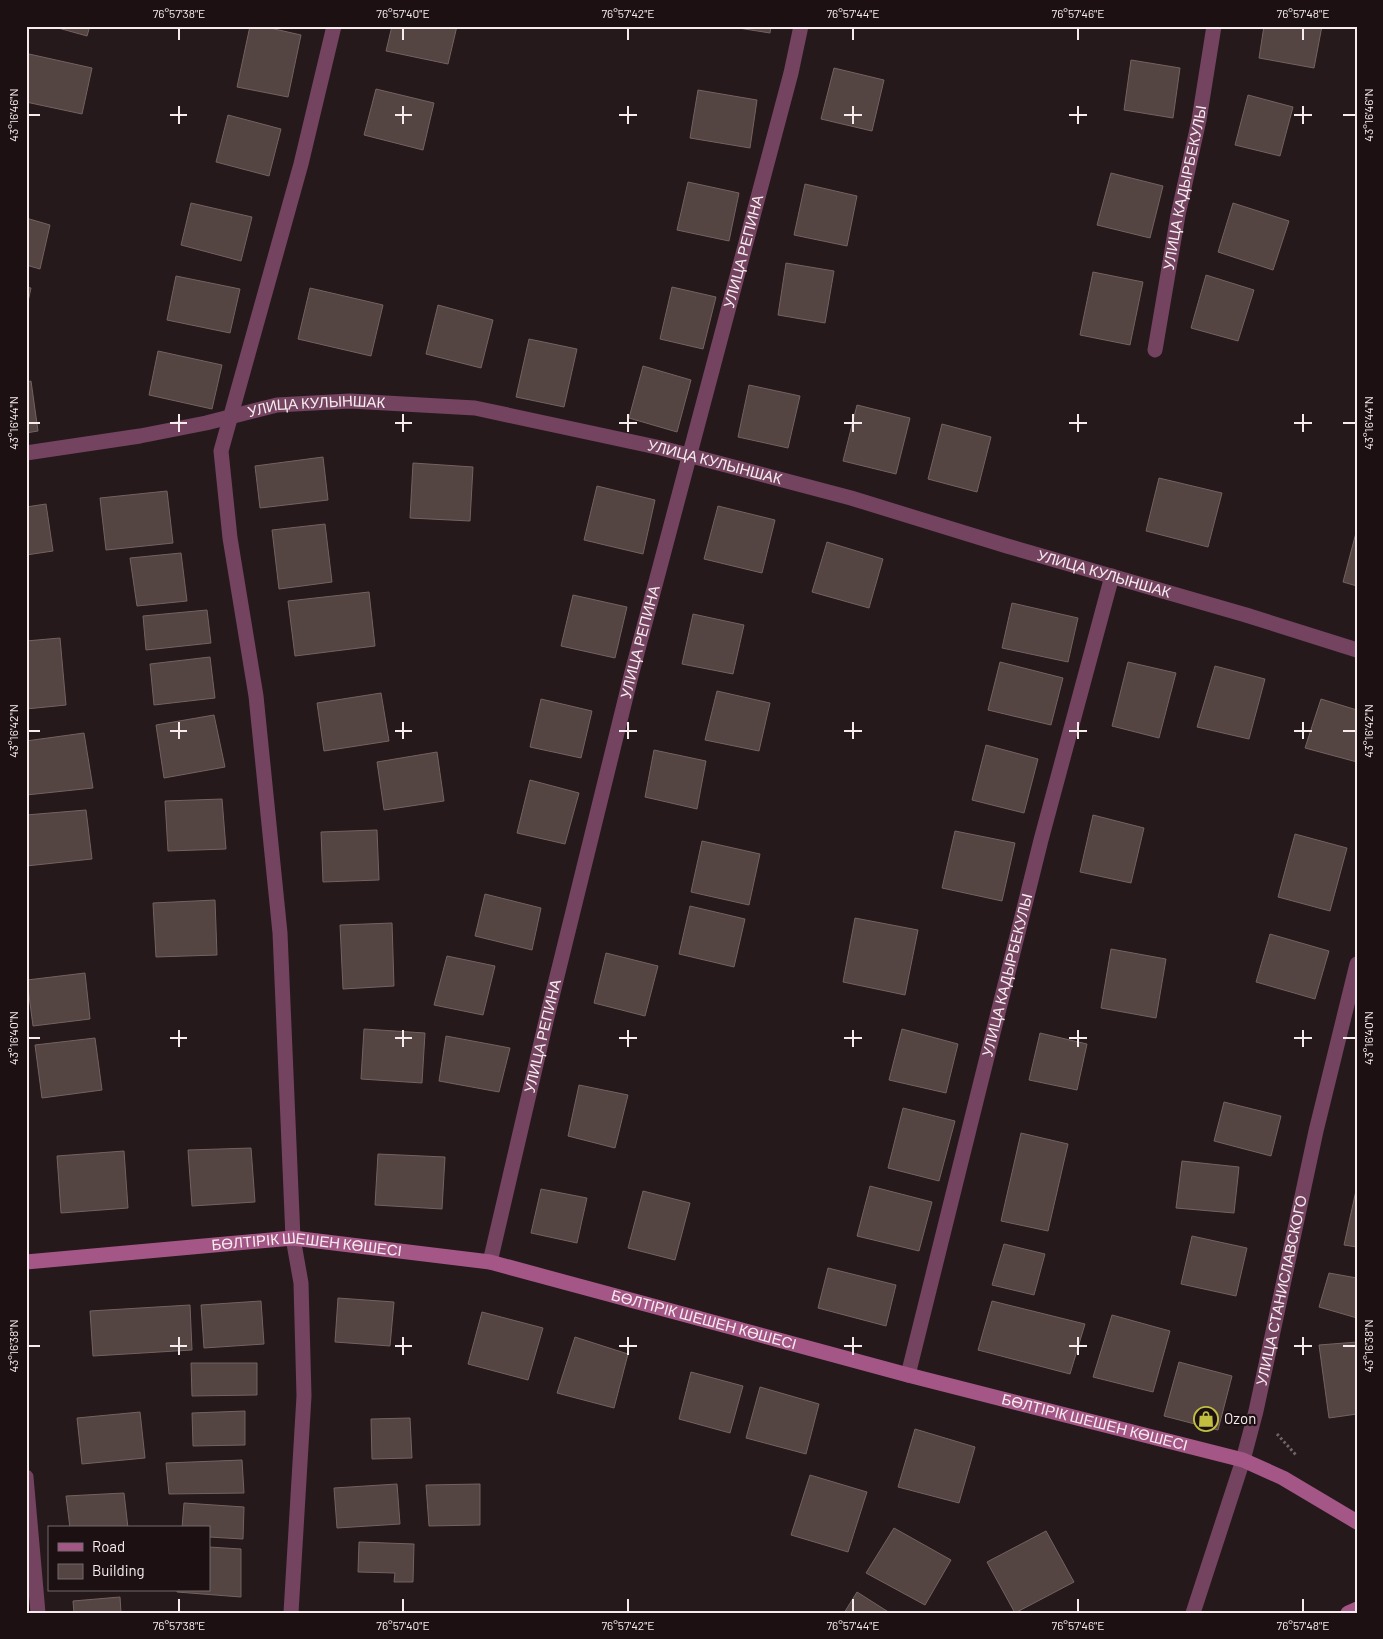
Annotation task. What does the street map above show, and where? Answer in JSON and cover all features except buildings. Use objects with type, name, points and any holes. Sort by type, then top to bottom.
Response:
[{"type":"street","points":[[291,1613],[304,1396],[301,1283],[293,1238],[280,932],[256,696],[230,538],[221,451],[300,164],[334,26]]},
{"type":"street","name":"УЛИЦА РЕПИНА","points":[[490,1262],[547,1017],[632,672],[691,456],[791,73],[801,26]]},
{"type":"street","name":"УЛИЦА КАДЫРБЕКУЛЫ","points":[[1155,350],[1178,215],[1200,120],[1214,26]]},
{"type":"street","name":"УЛИЦА КУЛЫНШАК","points":[[26,453],[140,436],[231,417],[277,405],[350,401],[475,408],[691,456],[851,498],[1007,546],[1246,615],[1357,650]]},
{"type":"street","name":"УЛИЦА КАДЫРБЕКУЛЫ","points":[[908,1375],[1041,840],[1112,576]]},
{"type":"street","name":"УЛИЦА СТАНИСЛАВСКОГО","points":[[1193,1613],[1243,1460],[1256,1411],[1316,1131],[1357,964]]},
{"type":"street","name":"БӨЛТІРІК ШЕШЕН КӨШЕСІ","points":[[26,1262],[293,1238],[490,1262],[908,1375],[1243,1460],[1283,1478],[1357,1522]]},
{"type":"street","points":[[26,1477],[38,1613]]},
{"type":"street","points":[[1348,1613],[1357,1609]]},
{"type":"path","points":[[1256,1411],[1300,1460]]},
{"type":"place","name":"Ozon","points":[[1206,1419]]}]
